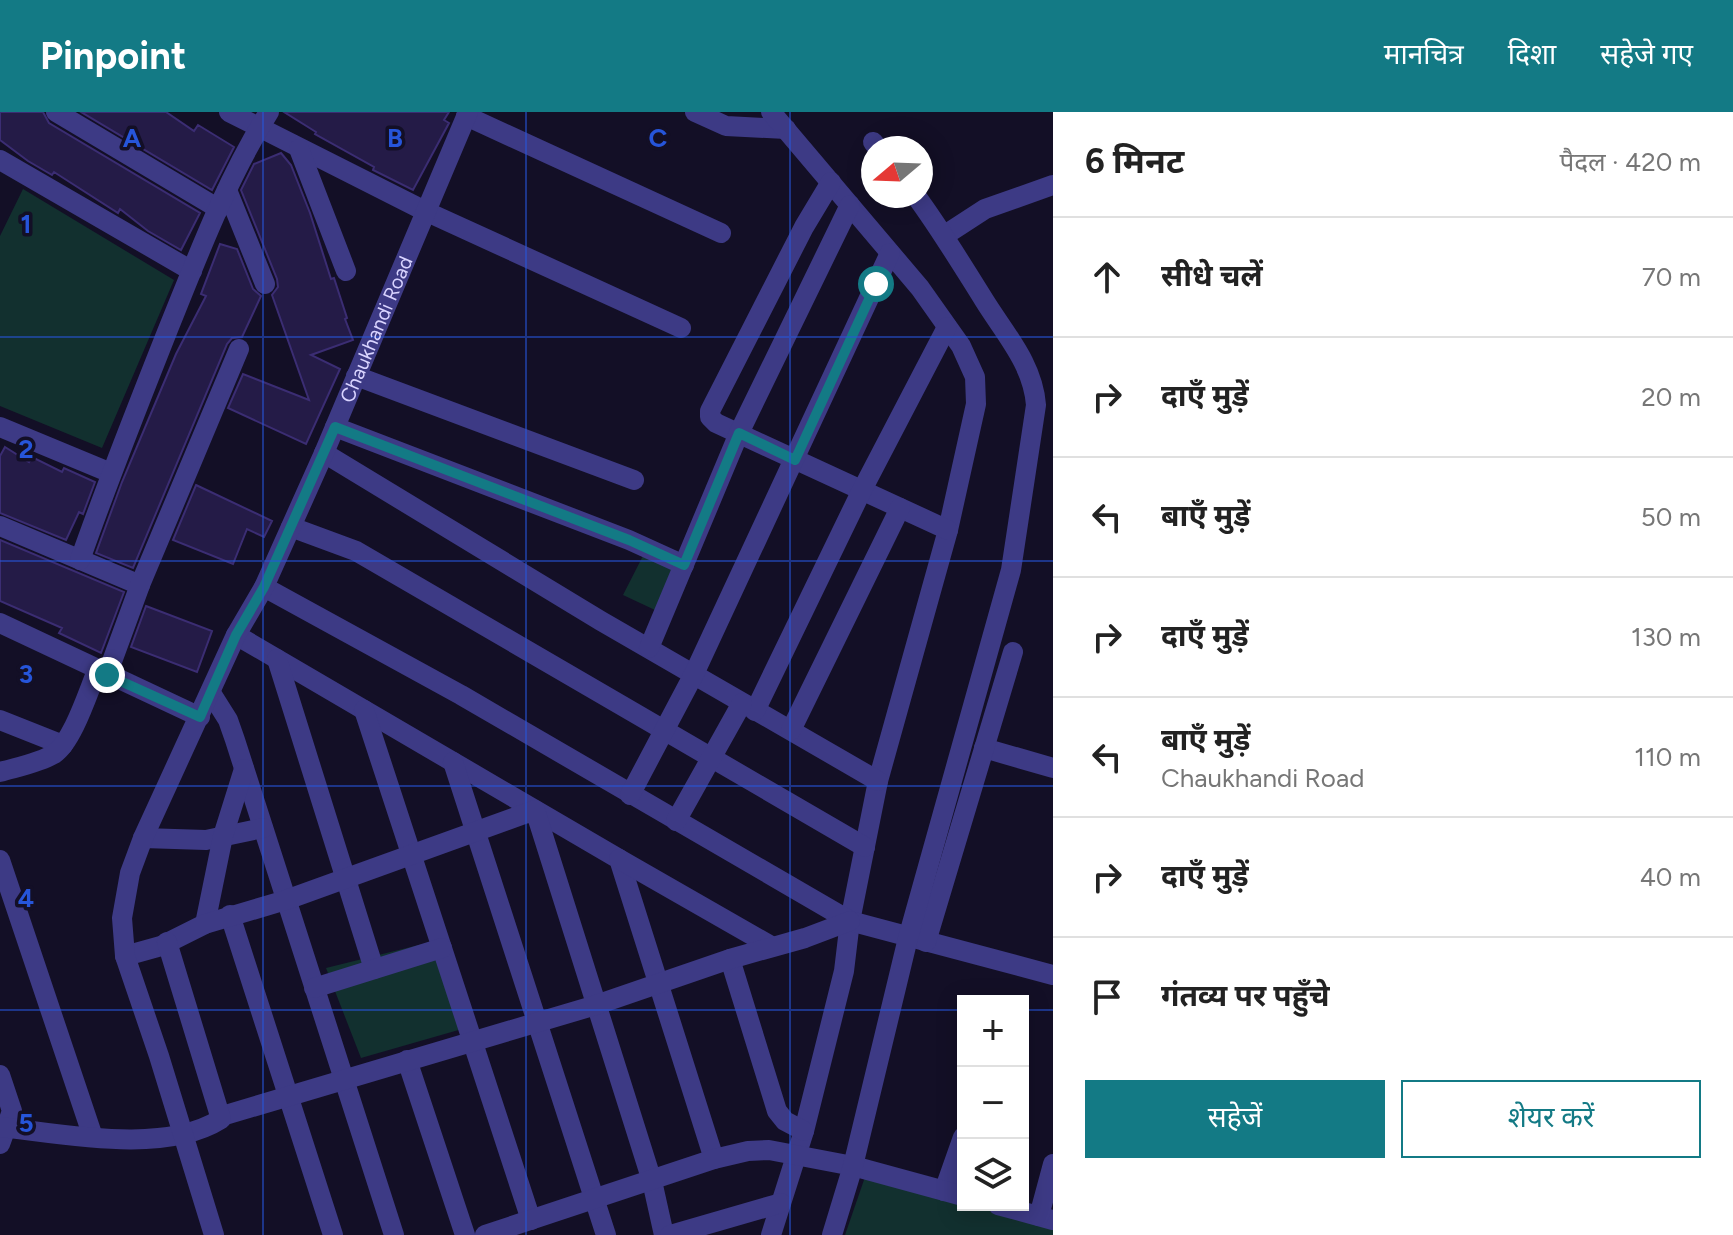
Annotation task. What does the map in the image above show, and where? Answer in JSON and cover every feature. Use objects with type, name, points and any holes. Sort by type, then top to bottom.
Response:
[{"type":"street","points":[[56,112],[223,200],[265,284]]},
{"type":"street","points":[[229,112],[264,120],[299,149],[425,211],[681,328]]},
{"type":"street","points":[[695,112],[726,126],[786,129]]},
{"type":"street","points":[[771,112],[920,288],[971,364],[976,390],[976,404],[948,530],[878,781],[850,921],[844,971],[804,1131],[771,1235]]},
{"type":"street","points":[[467,114],[721,233]]},
{"type":"street","name":"Chaukhandi Road","points":[[214,1235],[125,956],[122,918],[130,873],[236,635],[264,587],[324,453],[467,114]]},
{"type":"street","points":[[80,560],[111,473],[192,271],[223,200],[264,120]]},
{"type":"street","points":[[299,149],[346,271]]},
{"type":"street","points":[[1,165],[192,271]]},
{"type":"street","points":[[831,182],[804,227],[710,411],[712,420],[948,530]]},
{"type":"street","points":[[945,235],[985,209],[1053,185]]},
{"type":"street","points":[[649,648],[739,433],[850,205]]},
{"type":"street","points":[[832,1235],[917,940],[1011,570],[1036,405],[1034,384],[1021,356],[925,208]]},
{"type":"street","points":[[630,795],[694,674],[890,253]]},
{"type":"street","points":[[676,821],[712,758],[749,707],[947,327]]},
{"type":"street","points":[[0,772],[49,756],[63,745],[102,673],[239,349]]},
{"type":"street","points":[[356,376],[634,480]]},
{"type":"street","points":[[0,427],[111,473]]},
{"type":"street","points":[[335,427],[629,540],[684,565]]},
{"type":"street","points":[[324,453],[878,781]]},
{"type":"street","points":[[791,730],[900,508]]},
{"type":"street","points":[[0,526],[140,585]]},
{"type":"street","points":[[291,527],[356,551],[865,847]]},
{"type":"street","points":[[264,587],[461,695],[850,921],[1053,975]]},
{"type":"street","points":[[0,623],[200,717]]},
{"type":"street","points":[[236,635],[771,946]]},
{"type":"street","points":[[917,940],[984,748],[1013,652]]},
{"type":"street","points":[[277,659],[374,969]]},
{"type":"street","points":[[211,693],[228,720],[394,1235]]},
{"type":"street","points":[[364,710],[473,1041],[538,1225]]},
{"type":"street","points":[[0,720],[63,745]]},
{"type":"street","points":[[984,748],[1053,768]]},
{"type":"street","points":[[453,762],[606,1235]]},
{"type":"street","points":[[205,924],[223,836],[244,768]]},
{"type":"street","points":[[125,956],[230,915],[286,900],[535,810]]},
{"type":"street","points":[[535,810],[652,1181],[664,1235]]},
{"type":"street","points":[[143,838],[206,840],[263,828]]},
{"type":"street","points":[[619,859],[714,1159]]},
{"type":"street","points":[[0,860],[93,1137]]},
{"type":"street","points":[[230,915],[333,1235]]},
{"type":"street","points":[[0,1075],[12,1111],[2,1133],[153,1138],[182,1134],[214,1124],[222,1116],[596,1005],[660,981],[805,938],[850,921]]},
{"type":"street","points":[[167,942],[222,1116]]},
{"type":"street","points":[[314,988],[442,948]]},
{"type":"street","points":[[730,959],[774,1103],[785,1121],[804,1131]]},
{"type":"street","points":[[407,1060],[465,1235]]},
{"type":"street","points":[[494,1234],[538,1225],[596,1200],[714,1159],[748,1151],[769,1150],[853,1166],[954,1193],[963,1139]]},
{"type":"street","points":[[1020,1211],[1046,1218],[1053,1164]]},
{"type":"street","points":[[670,1235],[781,1203]]},
{"type":"green space","points":[[23,189],[174,280],[102,448],[0,406],[0,236]]},
{"type":"green space","points":[[649,544],[679,558],[655,610],[623,595]]},
{"type":"green space","points":[[439,940],[469,1027],[361,1058],[326,968]]},
{"type":"green space","points":[[865,1177],[957,1202],[957,1211],[990,1211],[1053,1228],[1053,1235],[845,1235]]},
{"type":"building","points":[[0,112],[43,112],[49,123],[200,213],[181,250],[148,231],[120,209],[118,213],[54,172],[52,175],[28,161],[0,140]]},
{"type":"building","points":[[81,112],[166,112],[194,131],[198,125],[234,147],[212,190]]},
{"type":"building","points":[[284,112],[449,112],[444,120],[449,123],[413,190],[373,170],[374,167],[315,134]]},
{"type":"building","points":[[281,153],[291,165],[310,213],[353,340],[311,355],[340,369],[306,444],[228,408],[243,374],[309,400],[272,295],[278,287],[277,279],[241,190],[254,164]]},
{"type":"building","points":[[220,244],[237,249],[253,289],[261,296],[242,337],[232,338],[227,344],[133,568],[96,553],[176,354],[206,296],[201,294]]},
{"type":"building","points":[[5,447],[29,462],[32,457],[62,472],[64,468],[95,482],[83,514],[79,512],[66,540],[0,513],[0,456]]},
{"type":"building","points":[[196,485],[272,521],[264,537],[247,529],[233,564],[173,540]]},
{"type":"building","points":[[0,540],[124,592],[101,653],[59,633],[62,628],[0,601]]},
{"type":"building","points":[[146,606],[212,631],[197,672],[131,647]]},
{"type":"route","points":[[107,675],[200,717],[236,635],[264,587],[335,427],[629,540],[684,565],[739,433],[795,460],[876,284]]}]
